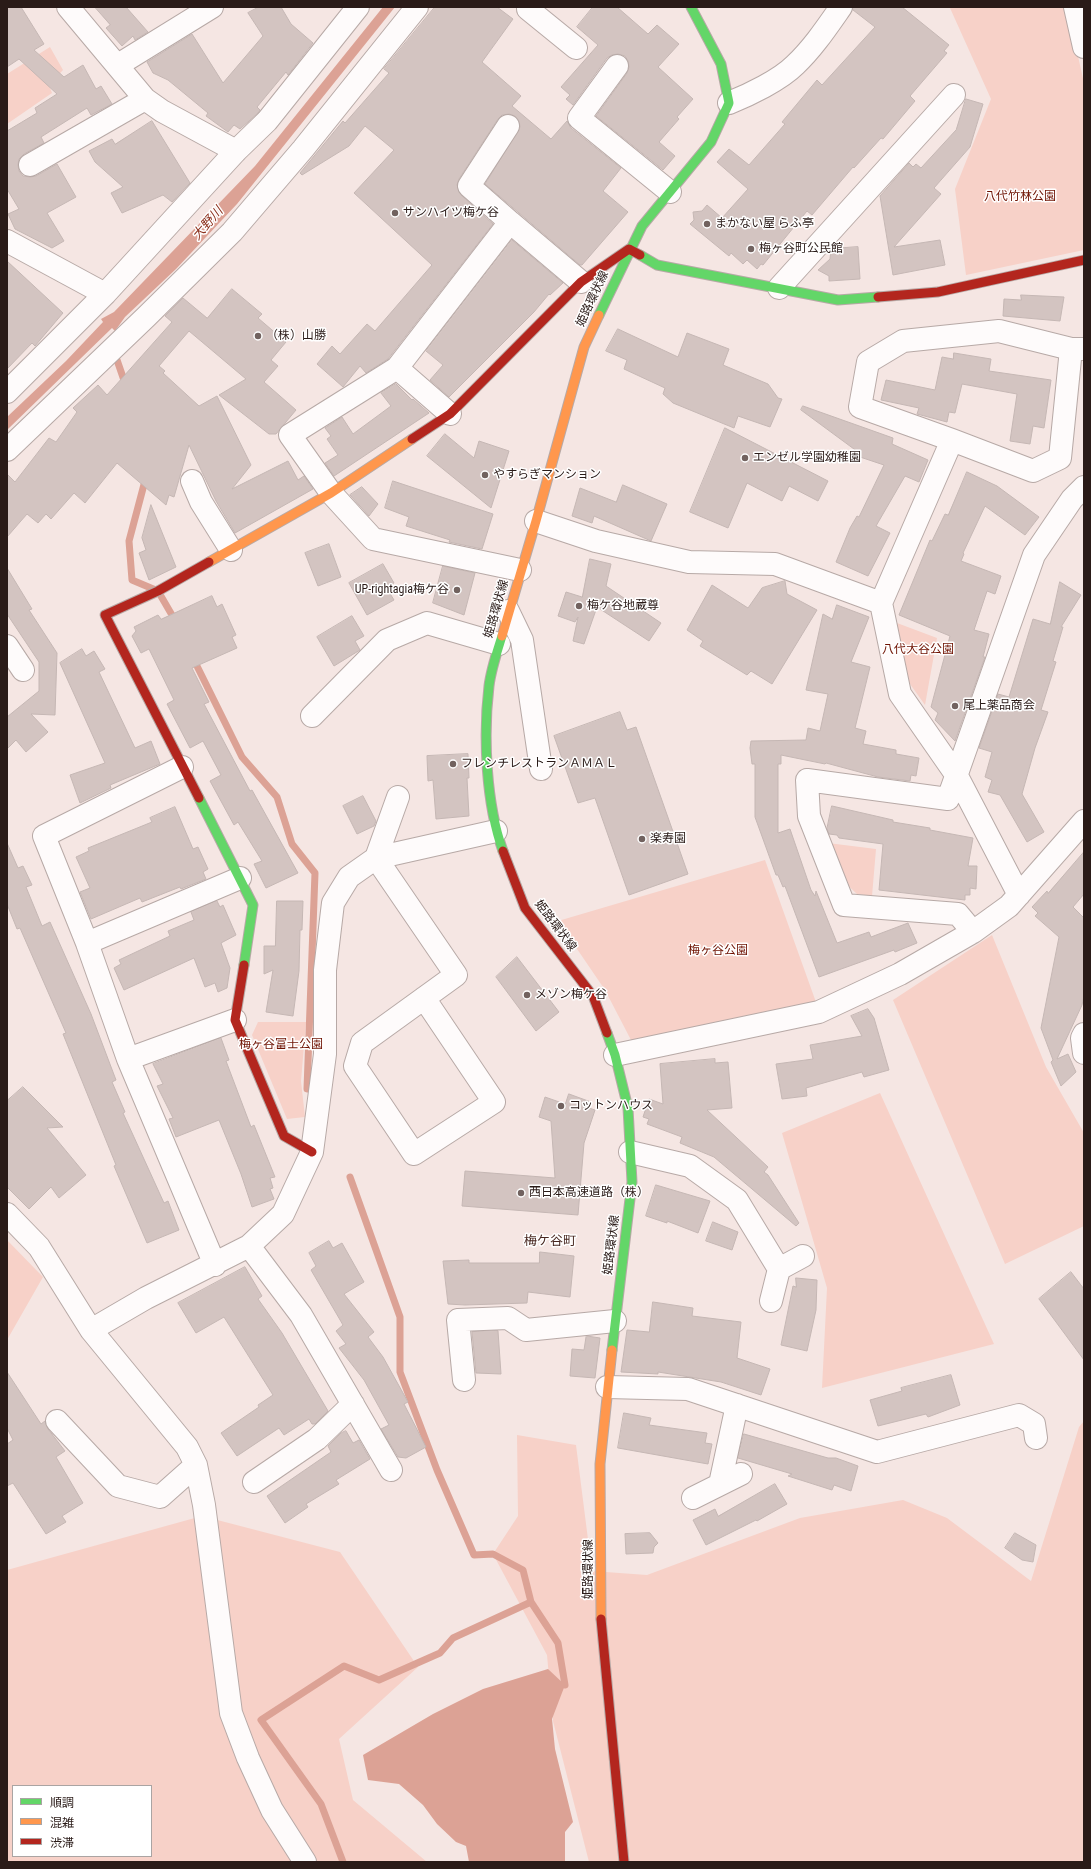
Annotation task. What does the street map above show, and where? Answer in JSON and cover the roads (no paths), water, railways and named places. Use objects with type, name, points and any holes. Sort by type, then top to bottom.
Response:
[{"type":"main road","points":[[691,7],[721,64],[729,103]]},
{"type":"main road","name":"姫路環状線","points":[[624,1862],[601,1634],[600,1464],[607,1387],[632,1182],[628,1108],[615,1055],[593,996],[526,908],[496,831],[485,747],[489,684],[508,611],[536,521],[584,347],[642,226],[710,142],[729,103]]},
{"type":"main road","points":[[312,1152],[284,1136],[235,1020],[253,905],[105,615],[158,591],[331,493],[450,414],[581,282],[630,249],[657,265],[838,300],[938,292],[1084,260]]},
{"type":"street","points":[[68,7],[145,99],[162,111],[236,151]]},
{"type":"street","points":[[118,65],[212,7]]},
{"type":"street","points":[[7,392],[106,294],[236,151],[268,120],[358,7]]},
{"type":"street","points":[[7,450],[146,317],[232,232],[303,149],[417,7]]},
{"type":"street","points":[[528,7],[528,9],[576,48]]},
{"type":"street","points":[[729,103],[751,94],[794,67],[809,51],[841,7]]},
{"type":"street","points":[[1076,7],[1084,46]]},
{"type":"street","points":[[617,66],[578,118],[670,192]]},
{"type":"street","points":[[779,288],[954,95]]},
{"type":"street","points":[[30,165],[145,99]]},
{"type":"street","points":[[508,126],[469,186],[581,282]]},
{"type":"street","points":[[510,222],[396,368],[290,435],[331,493],[373,539],[520,570]]},
{"type":"street","points":[[7,241],[106,294]]},
{"type":"street","points":[[999,331],[1078,349],[1060,458],[1032,471],[860,407],[868,362],[903,341],[999,331]]},
{"type":"street","points":[[396,368],[450,414]]},
{"type":"street","points":[[952,440],[881,603],[900,694],[957,776],[1019,896]]},
{"type":"street","points":[[192,481],[201,502],[231,550]]},
{"type":"street","points":[[973,932],[958,914],[844,905],[809,816],[807,780],[948,799],[1034,555],[1080,498]]},
{"type":"street","points":[[536,521],[596,542],[689,562],[775,564],[881,603]]},
{"type":"street","points":[[508,611],[522,640],[541,769]]},
{"type":"street","points":[[312,716],[388,640],[427,623],[499,644]]},
{"type":"street","points":[[7,646],[23,670]]},
{"type":"street","points":[[182,768],[44,836],[87,943],[128,1059],[215,1265]]},
{"type":"street","points":[[376,858],[398,797]]},
{"type":"street","points":[[615,1055],[819,1012],[900,974],[973,932],[1008,906],[1019,896],[1084,821]]},
{"type":"street","points":[[91,1330],[146,1298],[215,1265],[249,1246],[284,1214],[312,1152],[325,1054],[325,970],[333,903],[349,877],[376,858],[496,831]]},
{"type":"street","points":[[376,858],[456,975],[406,1011],[362,1043],[355,1066],[414,1154],[494,1102],[424,998]]},
{"type":"street","points":[[87,943],[240,878]]},
{"type":"street","points":[[128,1059],[235,1020]]},
{"type":"street","points":[[1084,1034],[1082,1038],[1084,1053]]},
{"type":"street","points":[[630,1152],[690,1166],[737,1200],[779,1269],[771,1301]]},
{"type":"street","points":[[7,1214],[39,1247],[91,1330],[188,1447],[196,1465],[204,1505],[231,1713],[248,1758],[272,1810],[305,1862]]},
{"type":"street","points":[[249,1246],[301,1315],[391,1470]]},
{"type":"street","points":[[779,1269],[803,1256]]},
{"type":"street","points":[[464,1380],[458,1320],[508,1318],[526,1330],[615,1321]]},
{"type":"street","points":[[607,1387],[688,1389],[877,1452],[948,1443],[1019,1415],[1034,1424],[1036,1438]]},
{"type":"street","points":[[254,1482],[317,1439],[353,1404]]},
{"type":"street","points":[[720,1484],[737,1405]]},
{"type":"street","points":[[56,1421],[118,1486],[160,1497],[196,1465]]},
{"type":"street","points":[[693,1498],[741,1474]]},
{"type":"water","name":"大野川","points":[[383,7],[395,7],[237,204],[176,269],[125,317],[115,331],[112,328],[7,430],[7,417],[66,361],[103,322],[101,319],[114,312],[255,166]]},
{"type":"water","points":[[548,1669],[565,1685],[552,1719],[555,1749],[573,1822],[565,1832],[565,1862],[469,1862],[466,1846],[456,1842],[437,1824],[423,1805],[399,1784],[368,1780],[363,1755],[433,1714],[483,1689]]},
{"type":"waterway","points":[[117,360],[126,386]]},
{"type":"waterway","points":[[146,477],[129,541],[132,580],[158,591],[176,622]]},
{"type":"waterway","points":[[193,658],[242,757],[277,797],[292,844],[315,873],[307,1089]]},
{"type":"waterway","points":[[350,1177],[400,1317],[400,1372],[437,1470],[474,1555],[493,1554],[523,1570],[531,1602],[558,1643],[565,1685]]},
{"type":"waterway","points":[[343,1862],[321,1804],[261,1720],[344,1666],[379,1680],[440,1653],[453,1638],[531,1602]]},
{"type":"place","name":"サンハイツ梅ケ谷","points":[[395,213]]},
{"type":"place","name":"まかない屋 らふ亭","points":[[707,224]]},
{"type":"place","name":"梅ヶ谷町公民館","points":[[751,249]]},
{"type":"place","name":"（株）山勝","points":[[258,336]]},
{"type":"place","name":"エンゼル学園幼稚園","points":[[745,458]]},
{"type":"place","name":"やすらぎマンション","points":[[485,475]]},
{"type":"place","name":"UP-rightagia梅ケ谷","points":[[457,590]]},
{"type":"place","name":"梅ケ谷地蔵尊","points":[[579,606]]},
{"type":"place","name":"尾上薬品商会","points":[[955,706]]},
{"type":"place","name":"フレンチレストランＡＭＡＬ","points":[[453,764]]},
{"type":"place","name":"楽寿園","points":[[642,839]]},
{"type":"place","name":"メゾン梅ケ谷","points":[[527,995]]},
{"type":"place","name":"コットンハウス","points":[[561,1106]]},
{"type":"place","name":"西日本高速道路（株）","points":[[521,1193]]},
{"type":"district","name":"梅ケ谷町","points":[[550,1242]]},
{"type":"park label","name":"八代竹林公園","points":[[1020,197]]},
{"type":"park label","name":"八代大谷公園","points":[[918,650]]},
{"type":"park label","name":"梅ヶ谷公園","points":[[718,951]]},
{"type":"park label","name":"梅ヶ谷富士公園","points":[[281,1045]]}]
